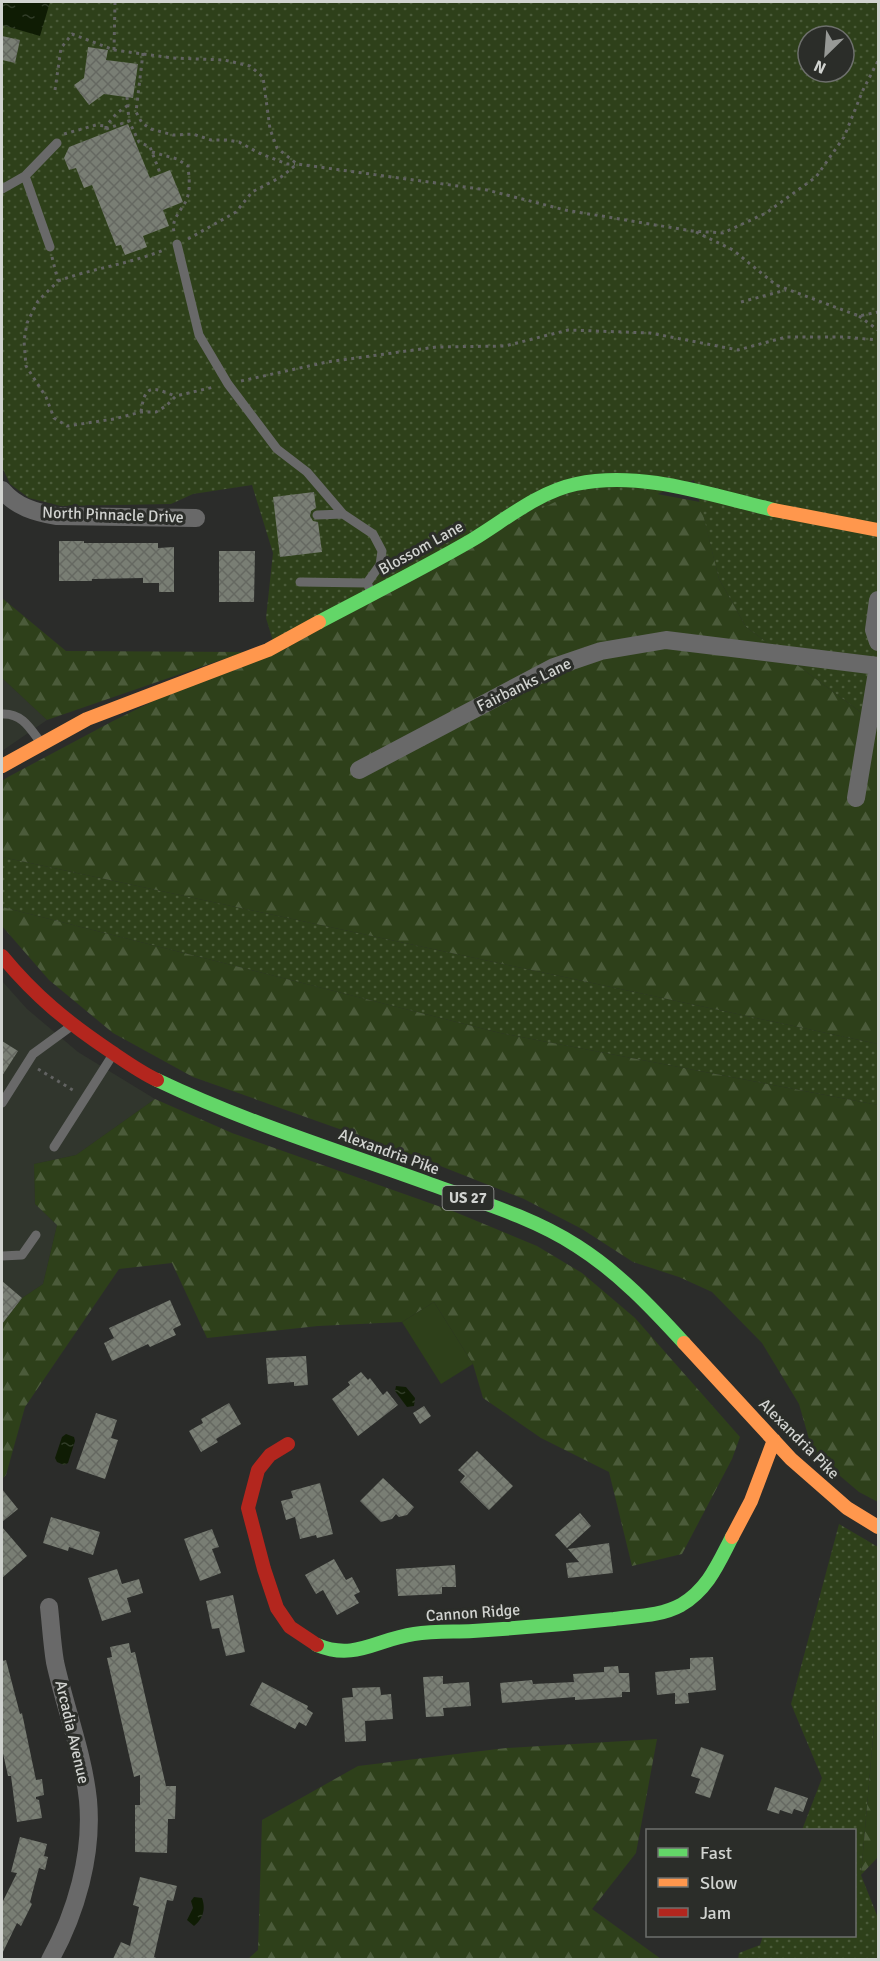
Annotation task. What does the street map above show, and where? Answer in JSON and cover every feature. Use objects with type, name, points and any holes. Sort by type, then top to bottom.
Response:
[{"type":"street","name":"Blossom Lane","points":[[2,766],[87,719],[268,650],[370,588],[471,540],[543,495],[575,484],[601,481],[642,481],[801,516],[879,530]]},
{"type":"street","name":"North Pinnacle Drive","points":[[2,490],[21,506],[36,513],[56,516],[196,518]]},
{"type":"street","points":[[879,600],[874,630],[879,642]]},
{"type":"street","name":"Fairbanks Lane","points":[[359,770],[554,667],[601,651],[666,640],[878,666]]},
{"type":"street","points":[[856,798],[878,666]]},
{"type":"street","name":"Alexandria Pike","points":[[2,956],[25,984],[71,1025],[143,1073],[193,1097],[528,1219],[576,1245],[613,1271],[674,1331],[791,1459],[847,1508],[879,1527]]},
{"type":"street","name":"Cannon Ridge","points":[[288,1444],[270,1455],[258,1470],[248,1508],[264,1569],[277,1608],[290,1627],[312,1644],[329,1650],[350,1652],[407,1635],[435,1631],[470,1631],[594,1621],[653,1614],[679,1606],[700,1592],[716,1568],[751,1501],[774,1440]]},
{"type":"street","name":"Arcadia Avenue","points":[[49,1607],[55,1661],[83,1770],[88,1803],[87,1848],[79,1887],[70,1921],[50,1959]]},
{"type":"lane","points":[[2,189],[25,176],[57,139]]},
{"type":"lane","points":[[25,176],[50,247]]},
{"type":"lane","points":[[177,244],[199,335],[228,384],[277,449],[307,472],[343,514],[373,534],[381,551],[380,565],[370,588],[300,582]]},
{"type":"lane","points":[[317,515],[343,514]]},
{"type":"lane","points":[[2,714],[15,715],[25,720],[41,743]]},
{"type":"lane","points":[[2,1103],[33,1054],[71,1025]]},
{"type":"lane","points":[[54,1147],[113,1054]]},
{"type":"lane","points":[[2,1256],[22,1255],[36,1235]]},
{"type":"path","points":[[114,50],[115,2]]},
{"type":"path","points":[[55,90],[62,48],[72,34],[114,50],[224,60],[250,66],[263,77],[270,129],[278,148],[297,164]]},
{"type":"path","points":[[143,53],[136,112],[142,123],[152,129],[173,135],[193,134],[211,140],[239,142],[286,164],[487,190],[566,210],[692,231],[723,233],[766,213],[816,177],[844,136],[863,90],[879,62]]},
{"type":"path","points":[[127,97],[129,121],[139,142],[150,147],[160,174]]},
{"type":"path","points":[[105,126],[127,106]]},
{"type":"path","points":[[57,139],[96,125],[105,126],[106,129],[129,121]]},
{"type":"path","points":[[152,152],[177,159],[188,166],[190,183],[187,200],[177,214],[173,227],[177,244]]},
{"type":"path","points":[[692,231],[733,250],[776,285],[859,316],[879,330]]},
{"type":"path","points":[[50,247],[58,281],[38,301],[27,323],[24,341],[26,366],[45,397],[54,418],[67,426],[156,411],[166,406],[176,396],[327,362],[436,347],[505,346],[568,330],[650,333],[738,350],[786,337],[844,337],[879,340]]},
{"type":"path","points":[[741,302],[787,289]]},
{"type":"path","points":[[859,316],[879,312]]},
{"type":"path","points":[[141,412],[143,398],[150,390],[155,388],[176,396]]},
{"type":"path","points":[[28,1063],[85,1098]]},
{"type":"shaded area","points":[[2,678],[47,720],[2,751]]},
{"type":"shaded area","points":[[2,981],[27,1009],[78,1052],[155,1099],[76,1155],[34,1164],[35,1204],[57,1225],[43,1284],[22,1298],[2,1324]]},
{"type":"green space","points":[[2,2],[878,2],[878,725],[746,627],[719,579],[694,480],[273,641],[266,618],[273,553],[252,485],[193,494],[171,504],[61,506],[29,498],[10,484],[2,467]]},
{"type":"green space","points":[[603,491],[652,493],[700,502],[719,579],[746,627],[878,725],[878,1044],[2,857],[2,781],[8,777],[113,721],[565,497]]},
{"type":"green space","points":[[2,598],[66,651],[244,652],[47,720],[2,678]]},
{"type":"green space","points":[[2,857],[878,1044],[878,1105],[500,1033],[2,907]]},
{"type":"green space","points":[[2,907],[500,1033],[878,1105],[878,1502],[859,1492],[813,1453],[799,1404],[762,1343],[712,1292],[679,1277],[633,1262],[582,1229],[524,1199],[410,1154],[193,1077],[113,1033],[49,980],[2,926]]},
{"type":"green space","points":[[155,1099],[232,1133],[455,1212],[537,1246],[582,1273],[635,1318],[740,1437],[732,1459],[682,1554],[632,1566],[609,1472],[541,1438],[483,1398],[473,1364],[434,1302],[402,1322],[318,1326],[207,1338],[172,1263],[119,1269],[25,1407],[6,1475],[2,1479],[2,1324],[22,1298],[43,1284],[57,1225],[35,1204],[34,1164],[76,1155]]},
{"type":"green space","points":[[434,1302],[473,1364],[441,1384],[402,1322]]},
{"type":"green space","points":[[839,1524],[878,1547],[878,1681],[861,1875],[878,1918],[878,1959],[738,1960],[739,1953],[760,1945],[763,1937],[856,1937],[856,1829],[802,1829],[822,1778],[791,1704]]},
{"type":"green space","points":[[878,1681],[878,1857],[861,1875]]},
{"type":"green space","points":[[657,1739],[636,1853],[592,1909],[661,1959],[248,1959],[258,1950],[262,1820],[358,1766],[506,1748]]},
{"type":"water","points":[[2,2],[50,2],[40,36],[2,25]]},
{"type":"water","points":[[396,1386],[406,1387],[415,1398],[414,1406],[407,1407],[395,1391]]},
{"type":"water","points":[[66,1434],[74,1437],[75,1441],[68,1463],[64,1465],[57,1462],[55,1458],[62,1437]]},
{"type":"water","points":[[194,1897],[202,1898],[204,1910],[202,1917],[194,1926],[187,1920],[193,1908],[191,1901]]},
{"type":"building","points":[[2,36],[20,40],[15,63],[2,60]]},
{"type":"building","points":[[88,47],[108,50],[106,60],[138,64],[133,98],[104,94],[89,105],[74,85],[84,78]]},
{"type":"building","points":[[128,124],[150,178],[170,170],[183,202],[163,210],[169,226],[143,236],[147,247],[125,255],[121,245],[116,246],[92,185],[84,188],[76,168],[69,170],[64,158],[69,147]]},
{"type":"building","points":[[314,492],[316,508],[311,511],[310,516],[313,521],[318,522],[322,552],[280,557],[273,497]]},
{"type":"building","points":[[59,541],[158,543],[158,548],[174,547],[174,592],[159,592],[159,583],[143,583],[143,578],[59,581]]},
{"type":"building","points":[[219,551],[255,551],[254,602],[219,602]]},
{"type":"building","points":[[2,1041],[18,1051],[2,1076]]},
{"type":"building","points":[[2,1281],[22,1298],[2,1324]]},
{"type":"building","points":[[170,1300],[181,1325],[173,1329],[176,1335],[150,1347],[148,1344],[112,1361],[104,1343],[114,1338],[109,1328]]},
{"type":"building","points":[[306,1356],[308,1385],[294,1386],[294,1382],[268,1384],[266,1358]]},
{"type":"building","points":[[361,1372],[368,1380],[370,1378],[383,1395],[387,1391],[398,1405],[358,1436],[332,1399],[350,1385],[348,1382]]},
{"type":"building","points":[[229,1403],[241,1424],[216,1439],[218,1442],[201,1452],[189,1431],[203,1423],[201,1419]]},
{"type":"building","points":[[424,1406],[431,1416],[420,1424],[413,1413]]},
{"type":"building","points":[[96,1413],[117,1420],[111,1438],[118,1440],[105,1479],[76,1469]]},
{"type":"building","points":[[477,1451],[513,1486],[489,1510],[460,1482],[465,1476],[458,1470]]},
{"type":"building","points":[[383,1478],[414,1507],[407,1515],[399,1517],[396,1514],[392,1519],[381,1522],[360,1501]]},
{"type":"building","points":[[320,1483],[333,1534],[300,1539],[295,1517],[286,1520],[281,1501],[293,1498],[291,1491]]},
{"type":"building","points":[[2,1489],[18,1509],[2,1522]]},
{"type":"building","points":[[580,1513],[591,1526],[567,1548],[555,1535]]},
{"type":"building","points":[[51,1517],[100,1532],[93,1555],[69,1547],[68,1551],[43,1543]]},
{"type":"building","points":[[2,1527],[27,1556],[2,1578]]},
{"type":"building","points":[[212,1529],[219,1547],[212,1549],[221,1573],[200,1581],[184,1539]]},
{"type":"building","points":[[609,1543],[613,1573],[568,1578],[566,1563],[579,1562],[568,1549]]},
{"type":"building","points":[[334,1559],[346,1580],[352,1577],[360,1592],[354,1595],[359,1603],[337,1615],[323,1590],[316,1594],[305,1575]]},
{"type":"building","points":[[455,1565],[456,1587],[442,1587],[442,1594],[398,1596],[396,1569]]},
{"type":"building","points":[[117,1569],[122,1584],[139,1579],[143,1593],[127,1598],[131,1612],[102,1621],[88,1578]]},
{"type":"building","points":[[233,1595],[245,1652],[226,1656],[219,1628],[212,1629],[206,1601]]},
{"type":"building","points":[[129,1643],[131,1653],[135,1652],[166,1786],[176,1786],[175,1819],[168,1819],[167,1853],[135,1852],[135,1805],[140,1805],[140,1775],[134,1777],[107,1658],[112,1657],[110,1647]]},
{"type":"building","points":[[713,1657],[716,1690],[688,1693],[689,1703],[675,1704],[675,1693],[657,1695],[655,1672],[690,1669],[690,1658]]},
{"type":"building","points":[[6,1660],[20,1714],[22,1713],[36,1780],[42,1779],[44,1795],[36,1797],[39,1800],[42,1818],[17,1822],[11,1776],[8,1776],[2,1749],[2,1661]]},
{"type":"building","points":[[618,1666],[619,1673],[629,1673],[630,1692],[622,1692],[622,1697],[575,1700],[575,1697],[502,1703],[500,1683],[532,1680],[533,1684],[574,1682],[573,1674],[604,1672],[604,1667]]},
{"type":"building","points":[[443,1676],[443,1684],[469,1682],[471,1706],[443,1708],[444,1716],[426,1717],[423,1677]]},
{"type":"building","points":[[262,1682],[308,1706],[307,1709],[313,1713],[306,1726],[299,1722],[295,1729],[250,1705]]},
{"type":"building","points":[[380,1687],[381,1695],[391,1694],[393,1719],[365,1721],[366,1741],[345,1742],[342,1698],[353,1697],[352,1688]]},
{"type":"building","points":[[701,1747],[724,1755],[710,1798],[695,1793],[700,1779],[691,1776]]},
{"type":"building","points":[[775,1787],[808,1798],[803,1812],[794,1809],[792,1814],[780,1810],[779,1814],[767,1810]]},
{"type":"building","points":[[20,1837],[47,1844],[44,1856],[48,1857],[45,1870],[39,1868],[30,1902],[32,1904],[21,1926],[17,1923],[2,1954],[2,1903],[17,1873],[11,1872]]},
{"type":"building","points":[[140,1877],[177,1886],[173,1901],[167,1900],[154,1957],[158,1959],[113,1959],[121,1942],[130,1946],[139,1907],[133,1905]]},
{"type":"traffic: fast","points":[[319,622],[453,551],[548,493],[576,484],[601,480],[650,482],[700,491],[774,510]]},
{"type":"traffic: fast","points":[[157,1080],[258,1123],[524,1218],[577,1246],[607,1267],[684,1343]]},
{"type":"traffic: fast","points":[[317,1645],[343,1651],[355,1650],[421,1633],[561,1624],[640,1616],[673,1609],[690,1599],[705,1584],[732,1537]]},
{"type":"traffic: slow","points":[[774,510],[878,530]]},
{"type":"traffic: slow","points":[[2,766],[87,719],[268,650],[319,622]]},
{"type":"traffic: slow","points":[[684,1343],[791,1459],[847,1508],[878,1527]]},
{"type":"traffic: slow","points":[[732,1537],[751,1501],[774,1440]]},
{"type":"traffic: jam","points":[[2,956],[39,996],[66,1019],[94,1040],[157,1080]]},
{"type":"traffic: jam","points":[[288,1444],[270,1455],[258,1470],[248,1508],[277,1608],[290,1627],[317,1645]]}]
